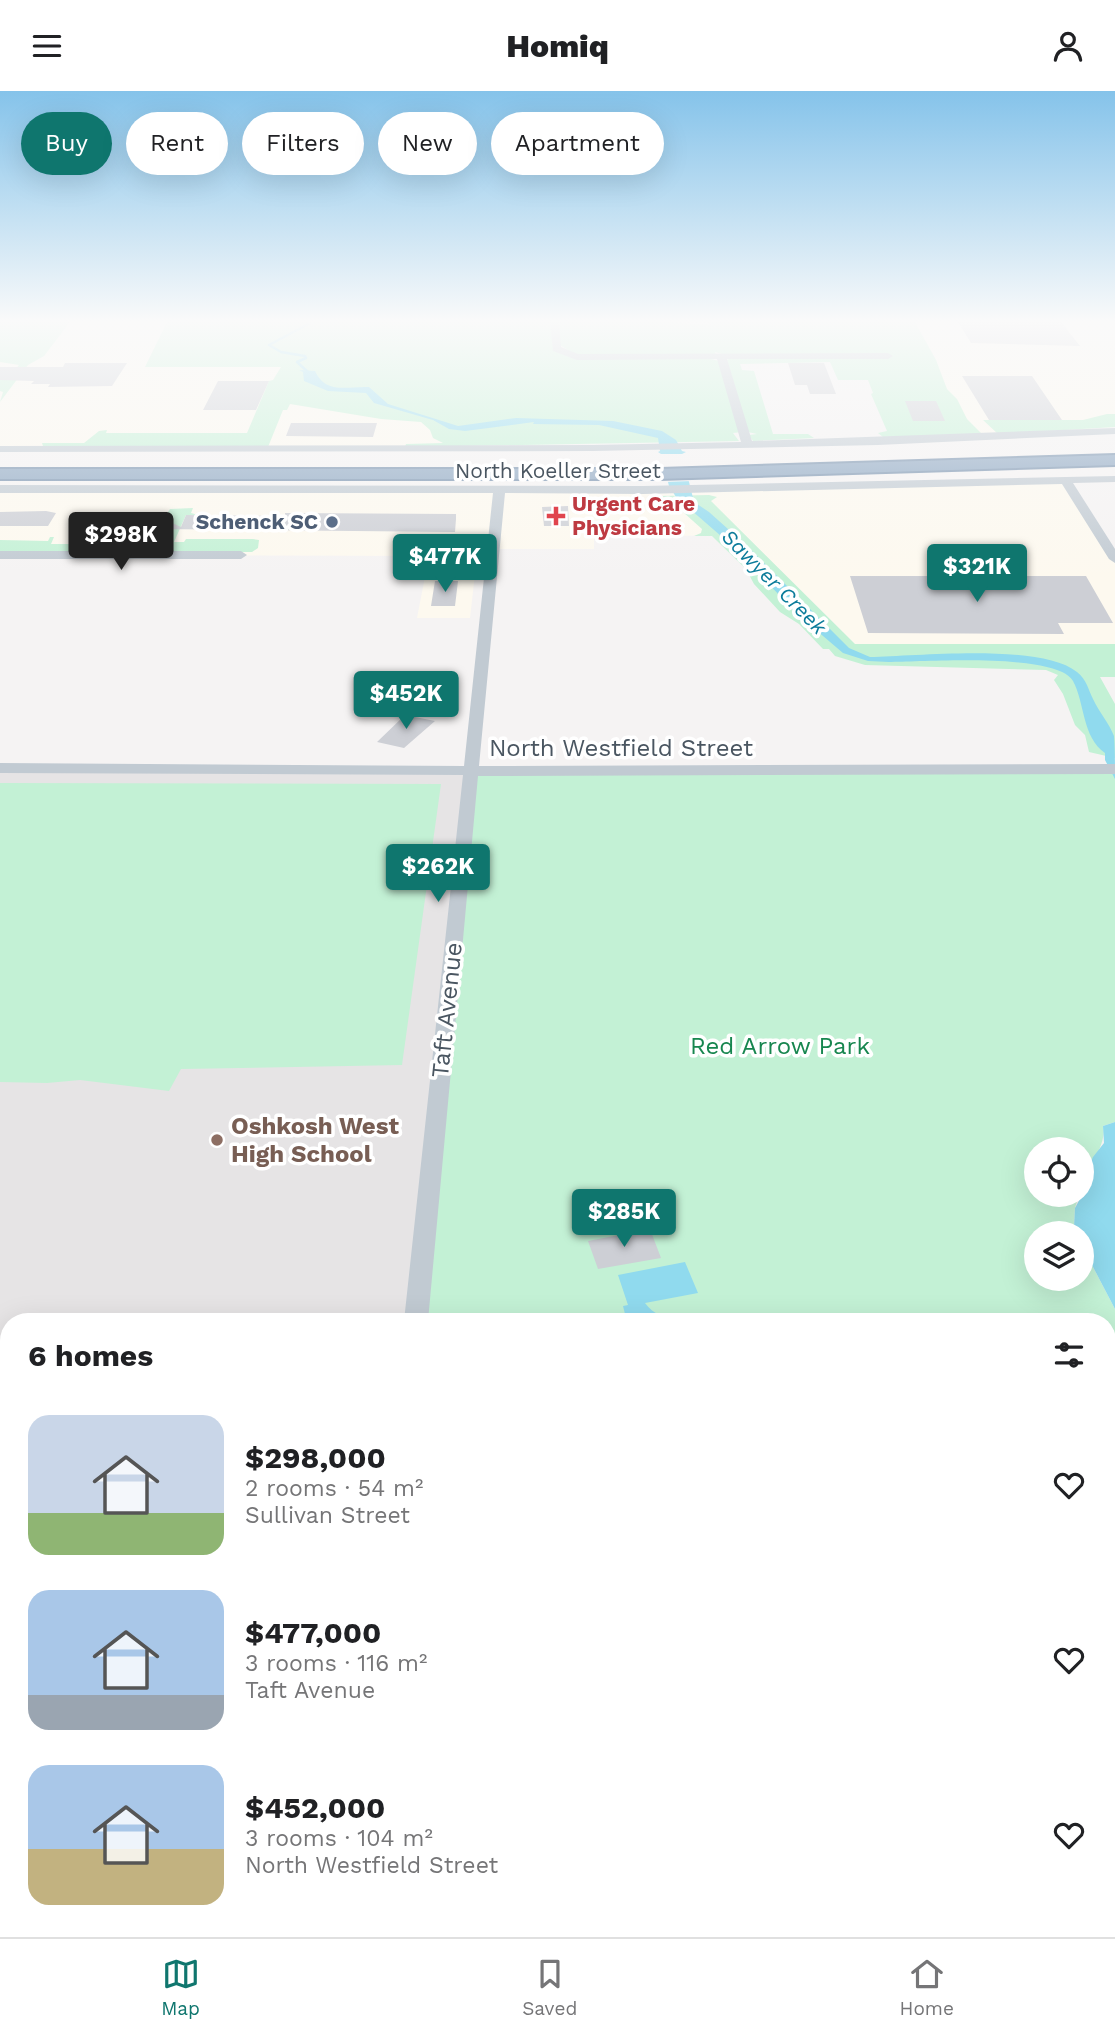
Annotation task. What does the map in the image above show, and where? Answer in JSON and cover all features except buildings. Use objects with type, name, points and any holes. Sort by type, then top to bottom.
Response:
[{"type":"highway","points":[[837,458],[854,453],[1115,441]]},
{"type":"highway","points":[[692,468],[837,458],[1115,449]]},
{"type":"highway","points":[[0,462],[692,468],[1009,465],[1115,460]]},
{"type":"highway","points":[[1009,465],[1038,468],[1115,466]]},
{"type":"highway","points":[[0,474],[659,468]]},
{"type":"street","points":[[737,408],[748,445]]},
{"type":"street","points":[[692,468],[748,445],[1115,431]]},
{"type":"street","points":[[0,449],[410,450],[659,468],[1065,480],[1115,479]]},
{"type":"street","name":"North Koeller Street","points":[[0,489],[499,491],[659,468]]},
{"type":"street","points":[[1065,480],[1115,559]]},
{"type":"street","name":"Taft Avenue","points":[[417,1313],[499,491]]},
{"type":"street","points":[[0,555],[242,555]]},
{"type":"street","name":"North Westfield Street","points":[[0,768],[472,771],[1107,769]]},
{"type":"shaded area","points":[[0,408],[419,408],[449,450],[0,449]]},
{"type":"shaded area","points":[[951,408],[1115,408],[1115,427],[965,435]]},
{"type":"shaded area","points":[[1065,480],[1115,559],[1115,644],[855,644],[745,535],[594,537],[594,549],[494,549],[493,556],[477,556],[470,618],[417,618],[429,556],[0,555],[0,489],[499,491]]},
{"type":"shaded area","name":"Oshkosh West High School","points":[[0,767],[472,770],[417,1313],[0,1313]]},
{"type":"green space","points":[[258,408],[288,408],[283,410],[268,447],[43,446],[42,443],[84,443],[99,431],[107,430],[106,433],[247,433]]},
{"type":"green space","points":[[315,408],[734,408],[742,432],[733,433],[739,441],[405,447],[406,444],[443,443],[433,438],[430,430],[421,422],[381,419]]},
{"type":"green space","points":[[741,408],[765,408],[773,434],[808,434],[814,438],[753,441],[749,435],[757,434],[748,432]]},
{"type":"green space","points":[[877,408],[962,408],[967,419],[982,434],[883,437],[878,433],[887,431]]},
{"type":"green space","points":[[1115,414],[1115,427],[998,434],[983,420],[1083,420]]},
{"type":"green space","points":[[659,496],[717,497],[711,501],[855,644],[1115,644],[1115,677],[1100,677],[1115,704],[1115,758],[1089,752],[1085,735],[1075,725],[1063,694],[1054,680],[1058,675],[1046,670],[865,665],[835,656],[829,649],[823,649],[799,624],[780,612],[754,584],[746,569],[712,536],[694,536],[701,533],[702,529],[674,504],[662,501]]},
{"type":"green space","points":[[193,508],[191,513],[198,515],[186,515],[174,542],[184,542],[186,539],[253,539],[259,540],[258,548],[252,552],[156,552],[154,550],[162,536],[156,535],[159,529],[152,516],[106,516],[104,519],[91,519],[87,523],[93,512],[168,512],[170,509]]},
{"type":"green space","points":[[50,537],[54,537],[51,544],[141,544],[136,552],[0,551],[0,540],[48,541]]},
{"type":"green space","name":"Red Arrow Park","points":[[1115,769],[1115,1122],[1103,1126],[1103,1140],[1094,1158],[1094,1137],[1024,1137],[1024,1207],[1075,1207],[1074,1221],[1024,1221],[1024,1291],[1094,1291],[1094,1269],[1115,1313],[417,1313],[472,770]]},
{"type":"green space","points":[[0,783],[441,784],[402,1065],[181,1069],[169,1091],[80,1080],[47,1083],[0,1082]]},
{"type":"water","name":"Sawyer Creek","points":[[392,408],[401,408],[458,426],[516,418],[613,421],[662,431],[676,440],[682,451],[686,452],[682,454],[694,502],[747,546],[849,648],[870,657],[1008,654],[1059,663],[1077,672],[1085,681],[1114,736],[1115,779],[1105,760],[1105,753],[1088,729],[1073,681],[1062,672],[1016,662],[868,661],[843,653],[796,613],[736,549],[676,497],[669,486],[661,454],[658,452],[658,438],[599,425],[533,424],[534,422],[465,431],[449,429],[433,420]]},
{"type":"water","points":[[1115,1122],[1115,1309],[1094,1269],[1094,1221],[1074,1221],[1076,1207],[1094,1207],[1094,1156],[1104,1143],[1103,1126]]},
{"type":"water","points":[[685,1262],[698,1293],[645,1303],[656,1313],[625,1313],[623,1306],[628,1305],[618,1275]]},
{"type":"pier","points":[[655,454],[689,454],[686,456],[693,481],[665,482],[658,456]]},
{"type":"place","name":"Urgent Care Physicians","points":[[556,516]]},
{"type":"place","name":"Schenck SC","points":[[332,522]]},
{"type":"place","name":"Oshkosh West High School","points":[[217,1140]]}]
